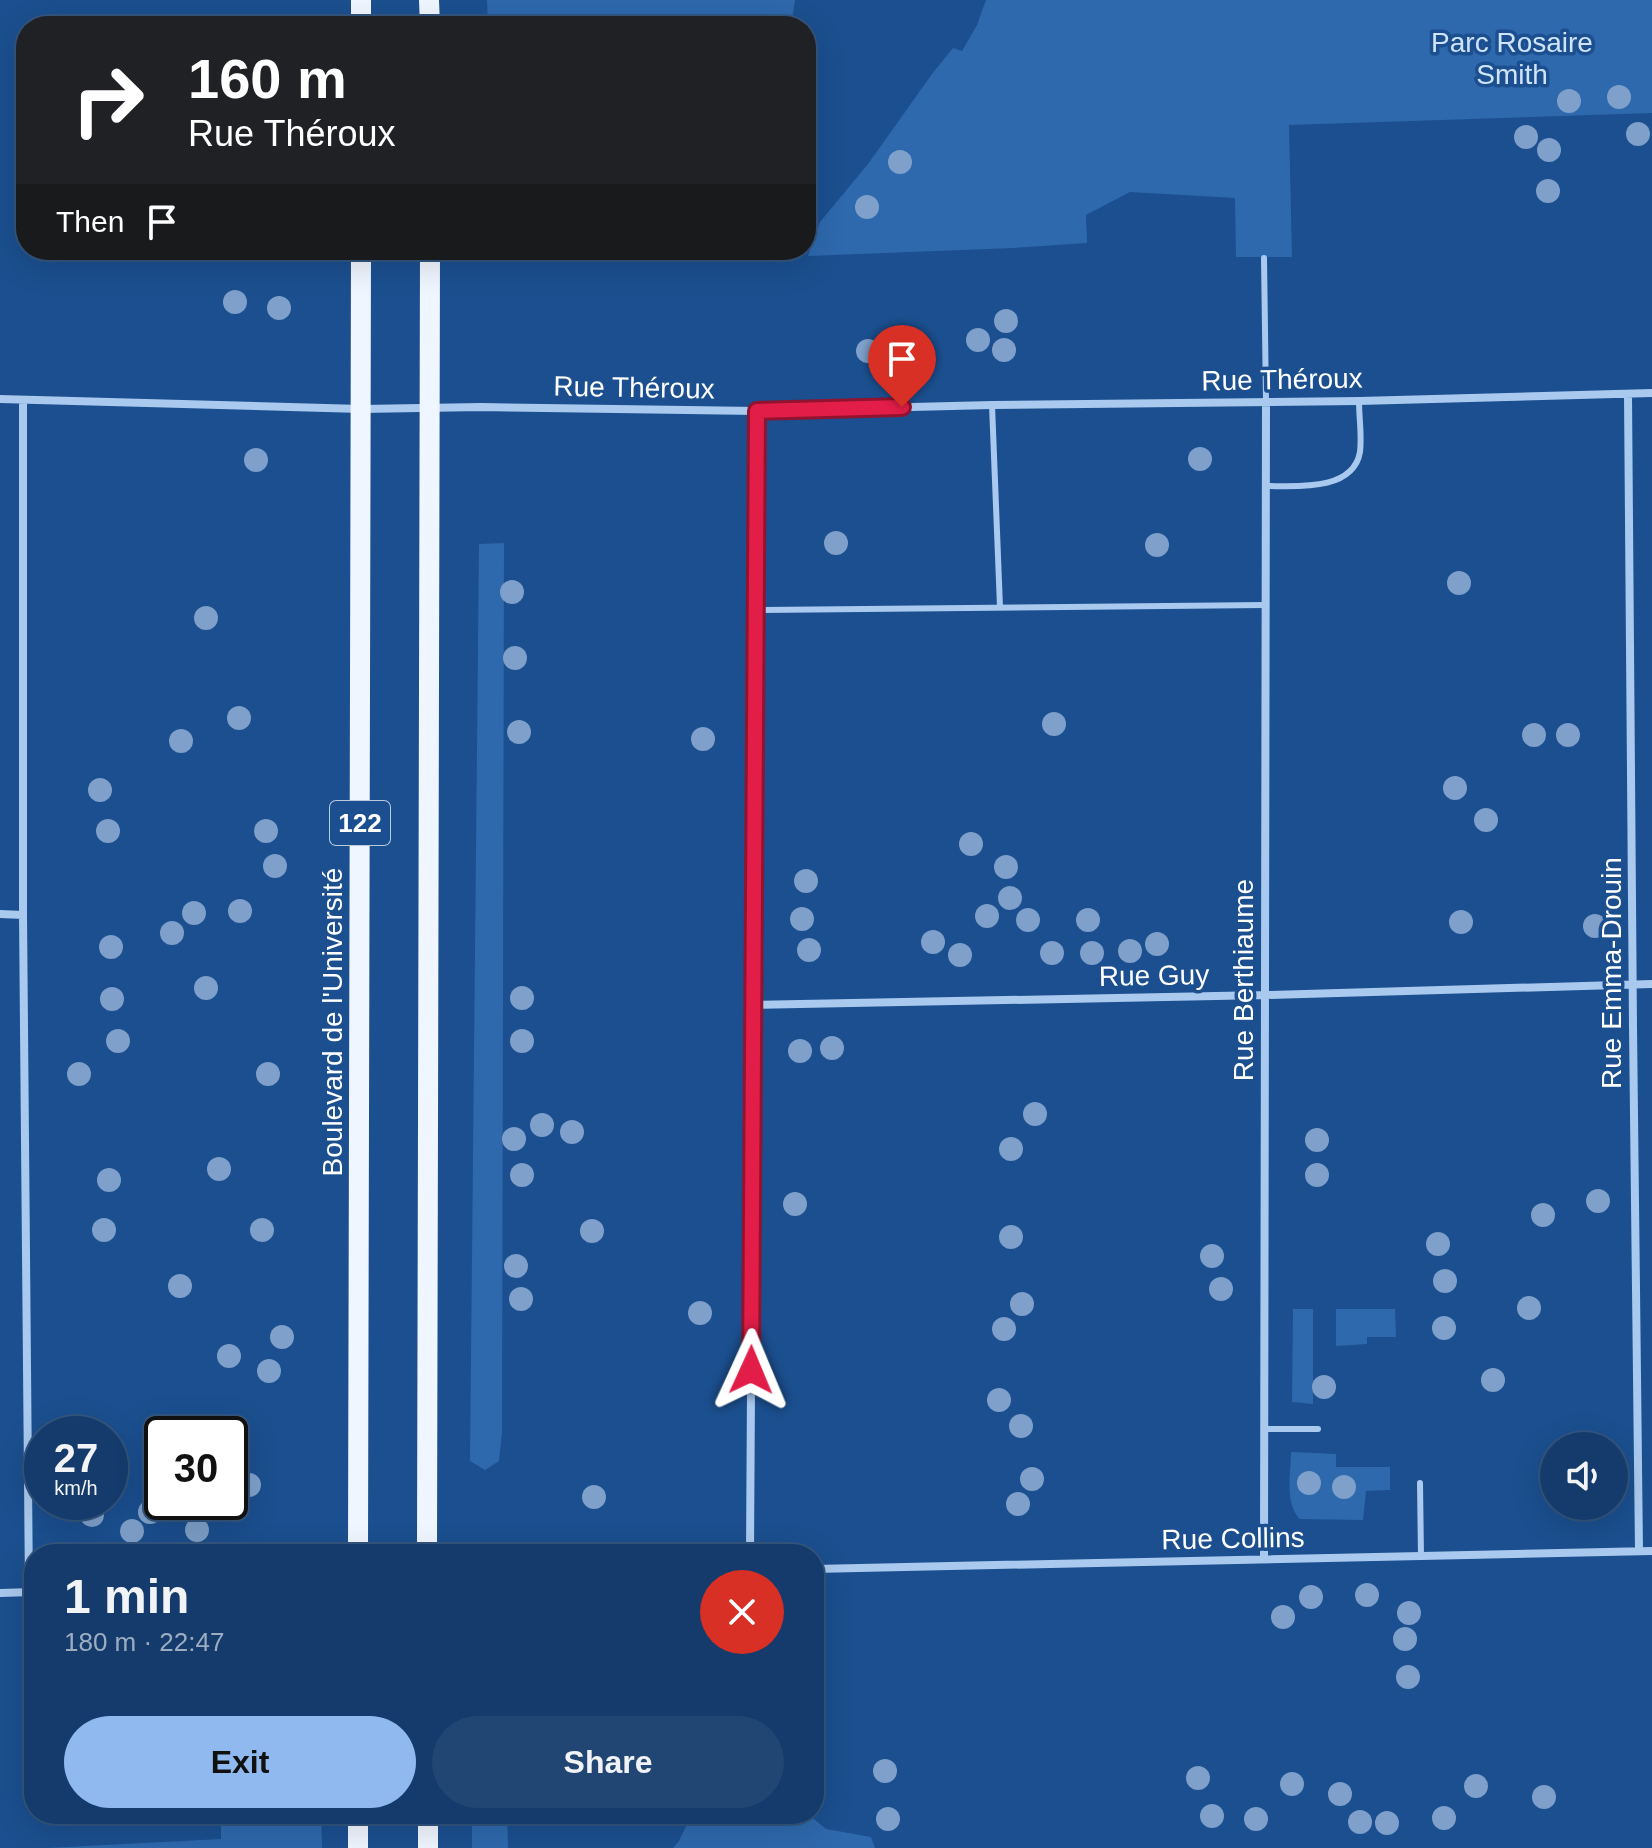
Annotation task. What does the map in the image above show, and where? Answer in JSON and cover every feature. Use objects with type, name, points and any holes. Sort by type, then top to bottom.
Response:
[{"type":"main road","name":"Boulevard de l'Université","points":[[358,1544],[361,260]]},
{"type":"main road","points":[[427,1544],[430,260]]},
{"type":"main road","points":[[358,1824],[358,1848]]},
{"type":"main road","points":[[428,1824],[428,1848]]},
{"type":"street","name":"Rue Théroux","points":[[0,399],[361,409],[757,411],[1652,393]]},
{"type":"street","name":"Rue Emma-Drouin","points":[[1628,394],[1639,1551]]},
{"type":"street","points":[[23,400],[23,915],[30,1544]]},
{"type":"street","name":"Rue Berthiaume","points":[[1264,1558],[1266,402]]},
{"type":"street","points":[[750,1544],[757,411]]},
{"type":"street","points":[[0,914],[23,915]]},
{"type":"street","name":"Rue Guy","points":[[754,1005],[1652,984]]},
{"type":"street","name":"Rue Collins","points":[[824,1569],[1652,1551]]},
{"type":"street","points":[[0,1593],[24,1592]]},
{"type":"lane","points":[[1264,258],[1266,402]]},
{"type":"lane","points":[[1266,486],[1306,486],[1341,478],[1354,466],[1360,454],[1359,401]]},
{"type":"lane","points":[[992,405],[1000,607]]},
{"type":"lane","points":[[756,610],[1266,605]]},
{"type":"lane","points":[[1264,1429],[1318,1429]]},
{"type":"lane","points":[[1420,1483],[1421,1557]]},
{"type":"green space","points":[[487,0],[795,0],[793,16],[488,16]]},
{"type":"green space","name":"Parc Rosaire Smith","points":[[986,0],[1652,0],[1652,113],[1289,125],[1292,257],[1236,257],[1235,198],[1130,192],[1086,215],[1087,243],[816,256],[816,233],[820,222],[868,164],[932,74],[953,48],[962,51],[977,25]]},
{"type":"green space","points":[[504,543],[502,1433],[499,1461],[485,1470],[470,1461],[479,544]]},
{"type":"green space","points":[[1293,1309],[1313,1309],[1313,1404],[1292,1402]]},
{"type":"green space","points":[[1336,1309],[1395,1309],[1396,1337],[1367,1337],[1367,1344],[1336,1346]]},
{"type":"green space","points":[[1291,1452],[1336,1454],[1336,1467],[1390,1467],[1390,1490],[1366,1491],[1363,1520],[1300,1519],[1290,1496]]},
{"type":"green space","points":[[221,1824],[321,1824],[322,1848],[48,1848],[221,1839]]},
{"type":"green space","points":[[472,1824],[507,1824],[508,1848],[472,1848]]},
{"type":"green space","points":[[687,1824],[820,1824],[826,1829],[871,1837],[875,1848],[673,1848]]},
{"type":"route","points":[[751,1370],[757,411],[902,407]]}]
